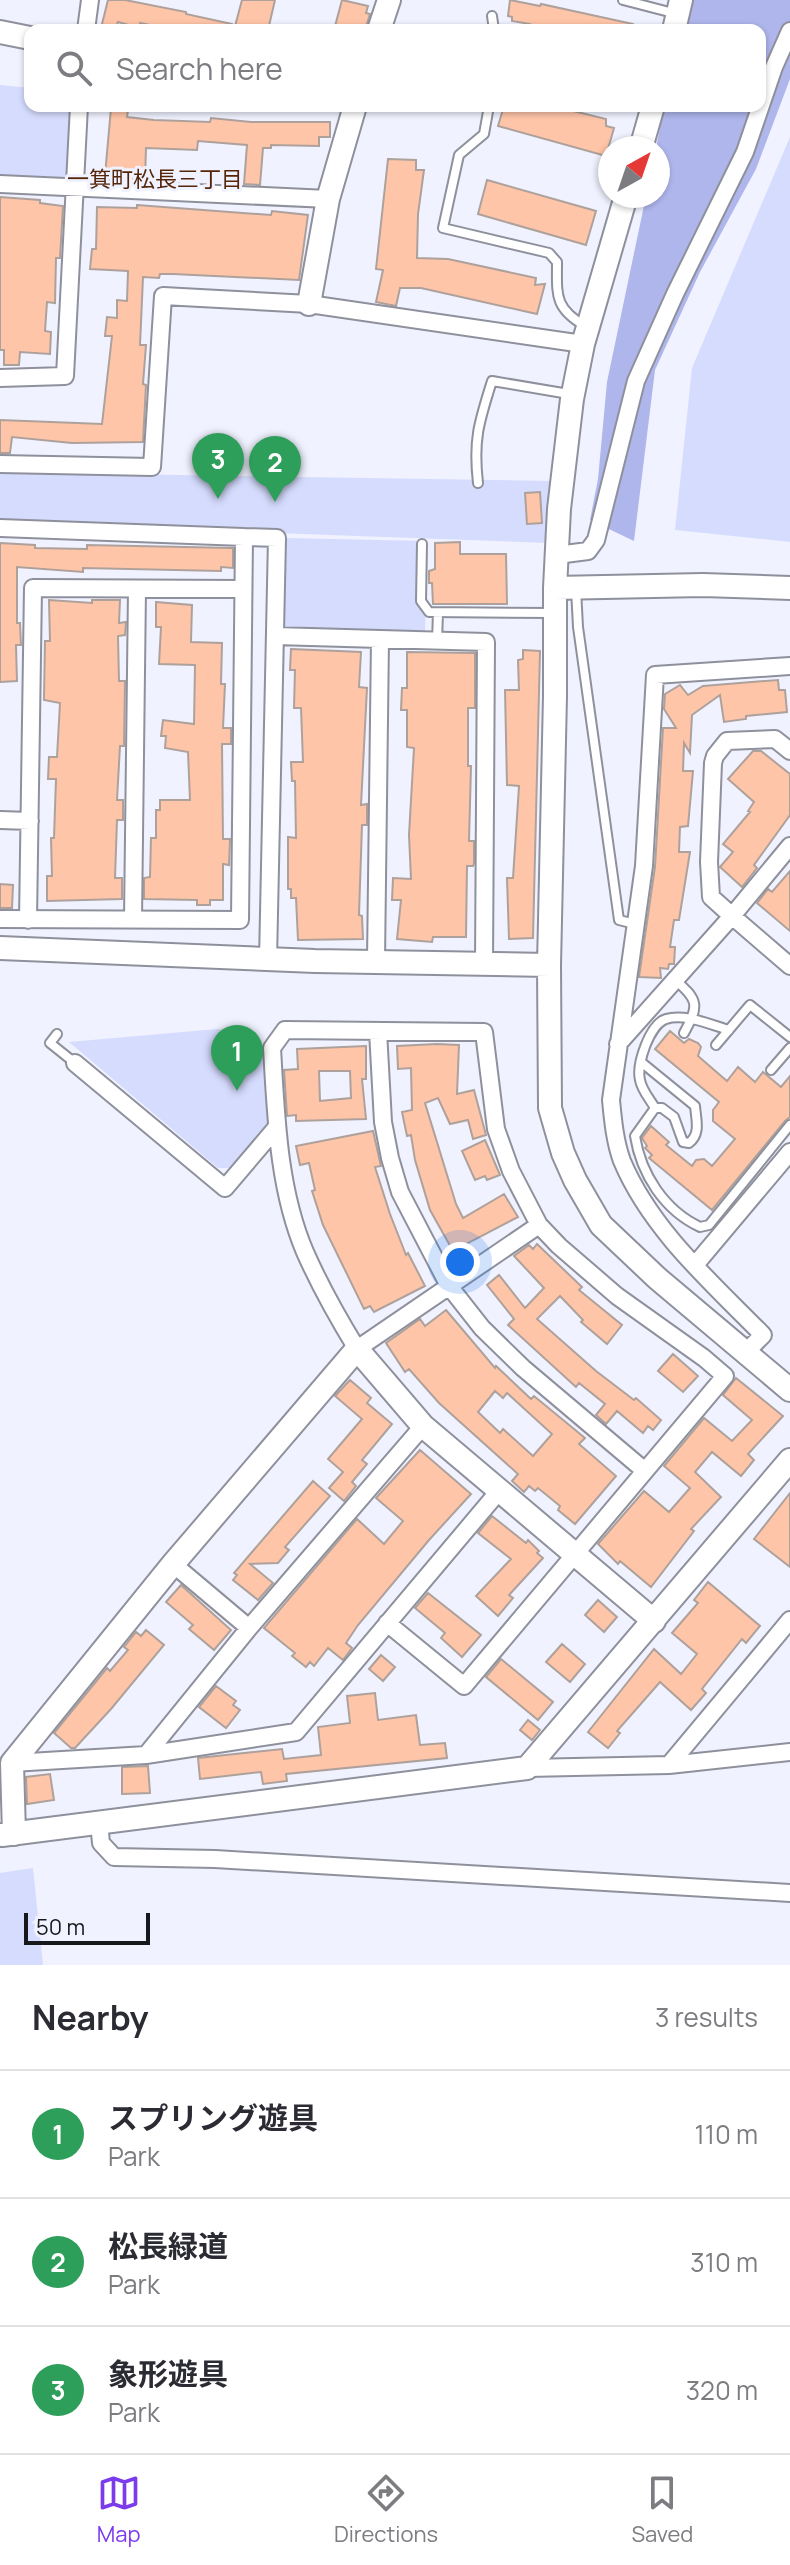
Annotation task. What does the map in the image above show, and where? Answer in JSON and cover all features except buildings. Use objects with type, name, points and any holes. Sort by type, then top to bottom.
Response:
[{"type":"street","points":[[87,24],[90,0]]},
{"type":"street","points":[[381,24],[389,0]]},
{"type":"street","points":[[766,90],[790,31]]},
{"type":"street","points":[[0,32],[24,37]]},
{"type":"street","points":[[0,378],[65,376],[79,112]]},
{"type":"street","points":[[309,304],[328,199],[352,112]]},
{"type":"street","points":[[644,136],[651,112]]},
{"type":"street","points":[[557,555],[588,551],[596,540],[636,381],[745,152],[759,112]]},
{"type":"street","points":[[0,184],[328,199]]},
{"type":"street","points":[[622,208],[585,336],[573,394],[559,509],[557,555],[565,588],[555,613],[549,965],[550,1108],[563,1153],[601,1225],[619,1245],[790,1390]]},
{"type":"street","points":[[0,464],[152,467],[163,296],[309,304],[585,336]]},
{"type":"street","points":[[0,528],[277,538],[268,960]]},
{"type":"street","points":[[0,919],[240,920],[244,537]]},
{"type":"street","points":[[565,588],[703,585],[790,588]]},
{"type":"street","points":[[28,920],[33,588],[243,589]]},
{"type":"street","points":[[133,919],[137,589]]},
{"type":"street","points":[[275,636],[486,642],[484,963]]},
{"type":"street","points":[[376,961],[380,639]]},
{"type":"street","points":[[746,1352],[763,1335],[695,1265],[649,1209],[622,1161],[611,1100],[644,866],[655,675],[790,666]]},
{"type":"street","points":[[790,751],[775,739],[727,741],[715,756],[710,836],[711,897],[790,966]]},
{"type":"street","points":[[0,820],[30,821]]},
{"type":"street","points":[[617,1045],[790,846]]},
{"type":"street","points":[[0,948],[268,960],[549,965]]},
{"type":"street","points":[[387,1623],[464,1686],[574,1555],[725,1376],[617,1296],[539,1225],[511,1171],[496,1129],[484,1032],[285,1030],[272,1048],[276,1128],[292,1212],[304,1250],[357,1349],[423,1426],[574,1555],[654,1621]]},
{"type":"street","points":[[378,1031],[383,1122],[396,1181],[449,1286],[482,1328],[523,1368],[645,1471]]},
{"type":"street","points":[[75,1063],[225,1188],[276,1128]]},
{"type":"street","points":[[695,1265],[790,1152]]},
{"type":"street","points":[[539,1225],[357,1349],[173,1564],[12,1763],[7,1834],[527,1768],[669,1765],[790,1752]]},
{"type":"street","points":[[146,1755],[249,1628],[423,1426]]},
{"type":"street","points":[[527,1768],[790,1460]]},
{"type":"street","points":[[12,1763],[146,1755],[296,1732],[499,1491]]},
{"type":"street","points":[[173,1564],[249,1628]]},
{"type":"street","points":[[669,1765],[790,1620]]},
{"type":"street","points":[[99,1822],[101,1843],[114,1857],[257,1861],[790,1893]]},
{"type":"lane","points":[[623,0],[678,15]]},
{"type":"lane","points":[[492,16],[493,24]]},
{"type":"lane","points":[[488,112],[484,134],[459,155],[443,228],[549,253],[557,262],[557,296],[561,307],[585,336]]},
{"type":"lane","points":[[478,483],[474,453],[476,429],[492,381],[573,394]]},
{"type":"lane","points":[[422,544],[421,601],[424,609],[438,613],[555,613]]},
{"type":"lane","points":[[565,588],[578,627],[619,920],[635,924]]},
{"type":"lane","points":[[437,641],[438,613]]},
{"type":"lane","points":[[675,980],[694,999],[695,1007],[684,1033]]},
{"type":"lane","points":[[716,1045],[750,1005],[790,1037]]},
{"type":"lane","points":[[655,1108],[639,1078],[648,1040],[660,1022],[668,1018],[691,1020],[729,1030]]},
{"type":"lane","points":[[57,1034],[50,1043],[75,1063]]},
{"type":"lane","points":[[771,1070],[790,1048]]},
{"type":"lane","points":[[641,1062],[695,1106],[697,1128],[694,1139],[689,1143],[683,1142],[674,1117],[662,1108],[655,1108]]},
{"type":"lane","points":[[655,1108],[635,1136],[638,1158],[661,1196],[700,1227],[709,1225],[790,1125]]},
{"type":"shaded area","points":[[686,0],[790,0],[790,79],[756,169],[700,272],[655,370],[634,541],[590,520],[598,479],[607,382],[643,208],[670,208],[670,136],[658,136],[663,112],[766,112],[766,24],[681,24]]},
{"type":"shaded area","points":[[0,85],[24,87],[24,112],[74,112],[70,183],[0,179]]},
{"type":"shaded area","points":[[790,137],[790,542],[675,530],[692,368]]},
{"type":"shaded area","points":[[0,472],[551,481],[548,543],[0,523]]},
{"type":"shaded area","points":[[285,538],[427,541],[425,633],[283,630]]},
{"type":"shaded area","points":[[217,1029],[250,1037],[265,1050],[270,1124],[233,1168],[218,1168],[69,1042]]},
{"type":"shaded area","points":[[33,1868],[43,1965],[0,1965],[0,1873]]},
{"type":"place","name":"象形遊具","points":[[218,499]]},
{"type":"place","name":"松長緑道","points":[[275,502]]},
{"type":"place","name":"スプリング遊具","points":[[237,1091]]},
{"type":"district","name":"一箕町松長三丁目","points":[[155,179]]}]
